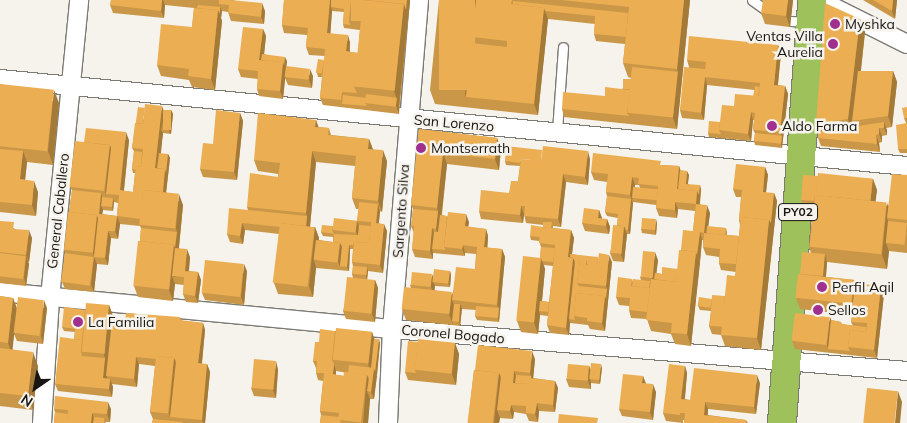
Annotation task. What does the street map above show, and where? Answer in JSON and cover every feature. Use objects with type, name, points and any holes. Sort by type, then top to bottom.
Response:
[{"type":"highway","name":"PY02","points":[[782,423],[802,156],[809,11]]},
{"type":"street","name":"General Caballero","points":[[42,423],[50,298],[80,0]]},
{"type":"street","name":"Sargento Silva","points":[[388,423],[392,329],[419,0]]},
{"type":"street","points":[[809,11],[907,44]]},
{"type":"street","name":"San Lorenzo","points":[[0,79],[907,166]]},
{"type":"street","name":"Coronel Bogado","points":[[0,292],[392,329],[907,371]]},
{"type":"lane","points":[[752,0],[767,11]]},
{"type":"lane","points":[[557,132],[564,47]]},
{"type":"building","points":[[111,0],[162,0],[161,11],[110,5]]},
{"type":"building","points":[[219,0],[262,3],[261,17],[228,13],[229,5],[219,4]]},
{"type":"building","points":[[284,0],[330,0],[327,33],[348,35],[346,51],[358,53],[354,87],[357,93],[342,92],[341,100],[320,98],[325,49],[306,47],[308,28],[282,25]]},
{"type":"building","points":[[331,0],[351,0],[350,25],[343,24],[344,9],[331,7]]},
{"type":"building","points":[[351,0],[363,0],[363,21],[351,21]]},
{"type":"building","points":[[363,0],[404,4],[395,91],[354,87]]},
{"type":"building","points":[[366,0],[407,0],[406,10],[404,4]]},
{"type":"building","points":[[439,0],[475,0],[475,90],[439,90]]},
{"type":"building","points":[[476,0],[512,0],[511,4],[544,8],[534,104],[466,97],[471,43],[507,47],[507,41],[472,37]]},
{"type":"building","points":[[561,0],[684,0],[677,69],[623,63],[629,7]]},
{"type":"building","points":[[763,0],[788,0],[786,16],[761,13]]},
{"type":"building","points":[[873,0],[893,0],[892,11]]},
{"type":"building","points":[[513,1],[628,13],[626,37],[594,34],[595,16],[545,11],[544,8],[513,4]]},
{"type":"building","points":[[825,3],[860,19],[848,119],[816,124]]},
{"type":"building","points":[[198,5],[220,7],[220,14],[218,10],[197,8]]},
{"type":"building","points":[[194,8],[218,10],[211,79],[188,76],[189,69],[157,65],[161,24],[192,27]]},
{"type":"building","points":[[243,27],[263,29],[259,60],[283,62],[280,91],[257,89],[258,71],[238,69]]},
{"type":"building","points":[[689,36],[778,45],[774,85],[785,86],[780,132],[753,130],[755,113],[751,112],[748,134],[719,130],[722,105],[734,106],[735,94],[759,96],[760,83],[705,77],[701,113],[680,110],[684,67],[705,69],[706,62],[687,60]]},
{"type":"building","points":[[262,54],[285,57],[284,66],[283,62],[261,60]]},
{"type":"building","points":[[318,59],[324,60],[322,74],[316,73]]},
{"type":"building","points":[[286,66],[310,69],[308,80],[285,77]]},
{"type":"building","points":[[632,67],[678,72],[673,118],[627,113]]},
{"type":"building","points":[[858,71],[893,71],[888,116],[852,121]]},
{"type":"building","points":[[623,79],[631,79],[631,89],[623,89]]},
{"type":"building","points":[[0,84],[54,90],[47,151],[0,146]]},
{"type":"building","points":[[755,86],[760,87],[758,97],[753,96]]},
{"type":"building","points":[[605,87],[630,90],[627,113],[629,116],[562,109],[563,92],[605,96]]},
{"type":"building","points":[[366,94],[397,98],[396,107],[365,103]]},
{"type":"building","points":[[343,95],[366,98],[365,103],[367,106],[342,104]]},
{"type":"building","points":[[145,104],[162,106],[155,168],[165,169],[163,192],[143,190],[141,219],[117,216],[119,195],[106,194],[110,145],[84,142],[86,128],[126,132],[120,190],[133,192],[136,166],[141,167],[143,149],[132,148],[135,123],[143,124]]},
{"type":"building","points":[[138,107],[145,108],[143,124],[136,123]]},
{"type":"building","points":[[907,107],[907,118],[904,118],[902,108]]},
{"type":"building","points":[[163,110],[171,110],[171,130],[163,130]]},
{"type":"building","points":[[216,110],[240,113],[234,172],[200,169],[203,143],[213,144]]},
{"type":"building","points":[[258,113],[316,120],[315,127],[329,128],[328,135],[369,139],[368,149],[383,150],[378,201],[352,198],[356,156],[312,151],[306,213],[247,207],[250,173],[278,177],[280,163],[254,160]]},
{"type":"building","points":[[709,121],[720,122],[719,130],[721,134],[708,133]]},
{"type":"building","points":[[884,122],[884,128],[879,128],[879,134],[876,135],[877,144],[818,138],[818,132]]},
{"type":"building","points":[[907,123],[907,149],[898,149],[896,125]]},
{"type":"building","points":[[419,129],[497,138],[495,159],[443,153],[437,208],[411,205]]},
{"type":"building","points":[[755,133],[782,136],[781,144],[754,141]]},
{"type":"building","points":[[75,141],[110,145],[104,191],[69,187]]},
{"type":"building","points":[[506,146],[542,150],[541,161],[521,159],[520,163],[505,161]]},
{"type":"building","points":[[543,146],[588,151],[585,177],[563,174],[558,219],[524,216],[525,206],[521,206],[520,215],[479,211],[481,190],[509,193],[511,181],[518,181],[521,159],[541,161]]},
{"type":"building","points":[[0,149],[23,151],[20,179],[34,181],[32,205],[0,202]]},
{"type":"building","points":[[134,151],[142,152],[141,167],[136,166],[136,170],[132,169]]},
{"type":"building","points":[[159,153],[168,154],[166,173],[165,169],[157,168]]},
{"type":"building","points":[[593,153],[661,161],[660,165],[679,166],[677,189],[697,191],[696,204],[675,202],[675,210],[656,208],[658,186],[638,184],[639,178],[632,177],[630,195],[606,192],[608,174],[591,172]]},
{"type":"building","points":[[736,164],[765,167],[763,192],[774,193],[771,223],[769,220],[741,217],[741,220],[739,220],[742,190],[733,189]]},
{"type":"building","points":[[680,170],[687,171],[686,184],[700,185],[699,195],[697,191],[678,189]]},
{"type":"building","points":[[818,173],[873,179],[870,201],[816,195]]},
{"type":"building","points":[[892,174],[907,175],[907,220],[887,218]]},
{"type":"building","points":[[803,175],[818,176],[814,201],[801,200]]},
{"type":"building","points":[[633,187],[658,189],[657,200],[632,198]]},
{"type":"building","points":[[72,190],[101,193],[99,214],[117,216],[115,231],[108,231],[105,258],[94,257],[97,215],[69,212]]},
{"type":"building","points":[[143,190],[179,194],[175,229],[139,225]]},
{"type":"building","points":[[815,195],[887,203],[881,254],[810,247]]},
{"type":"building","points":[[607,196],[631,199],[628,230],[624,226],[617,225],[618,214],[605,212]]},
{"type":"building","points":[[102,197],[113,198],[112,207],[101,206]]},
{"type":"building","points":[[359,202],[378,204],[376,223],[384,224],[380,265],[352,262],[354,242],[369,243],[371,222],[357,221]]},
{"type":"building","points":[[696,204],[707,205],[704,233],[700,232],[697,255],[696,252],[681,250],[683,230],[693,231]]},
{"type":"building","points":[[229,208],[307,216],[306,226],[280,223],[280,227],[242,223],[240,236],[227,234]]},
{"type":"building","points":[[584,208],[599,210],[598,218],[607,219],[606,226],[582,223]]},
{"type":"building","points":[[413,209],[438,211],[436,229],[432,228],[430,251],[412,249],[414,226],[411,226]]},
{"type":"building","points":[[68,212],[97,215],[93,253],[64,250]]},
{"type":"building","points":[[448,212],[466,214],[465,226],[486,229],[484,247],[502,249],[497,305],[452,300],[456,267],[475,269],[477,247],[463,245],[462,249],[444,247]]},
{"type":"building","points":[[440,215],[447,216],[444,247],[446,250],[432,249],[434,232],[438,232]]},
{"type":"building","points":[[741,217],[769,220],[757,338],[721,335],[727,275],[735,276]]},
{"type":"building","points":[[334,218],[357,221],[355,233],[333,230]]},
{"type":"building","points":[[642,218],[656,219],[655,230],[641,229]]},
{"type":"building","points":[[0,221],[14,222],[13,229],[29,230],[26,255],[0,252]]},
{"type":"building","points":[[888,221],[907,223],[905,245],[886,243]]},
{"type":"building","points":[[543,222],[552,222],[551,228],[541,227],[540,237],[530,236],[531,225],[543,227]]},
{"type":"building","points":[[280,223],[315,227],[307,287],[273,283]]},
{"type":"building","points":[[322,225],[333,226],[334,234],[321,232]]},
{"type":"building","points":[[359,225],[371,226],[369,243],[354,242],[353,245],[349,245],[347,267],[340,266],[342,246],[340,243],[333,242],[334,234],[358,235]]},
{"type":"building","points":[[613,225],[624,226],[622,254],[611,253]]},
{"type":"building","points":[[707,226],[726,228],[725,235],[706,233]]},
{"type":"building","points":[[541,227],[571,230],[568,257],[573,258],[566,328],[547,325],[555,245],[539,243]]},
{"type":"building","points":[[141,228],[177,232],[175,248],[174,245],[140,241]]},
{"type":"building","points":[[704,233],[739,236],[736,264],[719,263],[720,249],[703,247]]},
{"type":"building","points":[[316,240],[340,243],[337,263],[314,260]]},
{"type":"building","points":[[138,241],[174,245],[169,290],[133,286]]},
{"type":"building","points":[[541,247],[555,248],[553,262],[542,261],[540,258]]},
{"type":"building","points":[[175,248],[187,249],[185,271],[198,272],[195,296],[183,294],[184,277],[172,276]]},
{"type":"building","points":[[679,250],[696,252],[687,334],[671,333],[672,323],[646,320],[651,279],[676,282]]},
{"type":"building","points":[[643,251],[655,252],[653,278],[641,277]]},
{"type":"building","points":[[802,252],[825,254],[823,276],[800,274]]},
{"type":"building","points":[[0,253],[26,256],[23,279],[0,276]]},
{"type":"building","points":[[65,253],[94,257],[90,286],[61,282]]},
{"type":"building","points":[[599,253],[609,255],[606,286],[577,283],[580,260],[586,260],[586,265],[597,266]]},
{"type":"building","points":[[570,254],[598,257],[597,266],[588,266],[586,260],[580,260],[577,283],[579,286],[607,289],[606,299],[605,296],[576,293],[575,320],[569,319],[575,261],[570,257]]},
{"type":"building","points":[[523,256],[541,258],[534,323],[516,321]]},
{"type":"building","points":[[205,260],[244,264],[240,297],[202,293]]},
{"type":"building","points":[[353,266],[367,267],[366,275],[352,274]]},
{"type":"building","points":[[662,267],[678,269],[676,282],[654,279],[655,273],[662,274]]},
{"type":"building","points":[[434,269],[450,271],[448,284],[432,282]]},
{"type":"building","points":[[412,272],[432,274],[431,287],[411,285]]},
{"type":"building","points":[[798,274],[854,280],[851,304],[795,298]]},
{"type":"building","points":[[347,277],[375,280],[371,314],[343,311]]},
{"type":"building","points":[[618,277],[632,279],[631,286],[650,288],[647,312],[629,310],[630,298],[616,297]]},
{"type":"building","points":[[633,279],[650,281],[649,288],[632,286]]},
{"type":"building","points":[[855,283],[881,286],[874,350],[848,347],[850,330],[866,332],[867,323],[851,322]]},
{"type":"building","points":[[404,287],[452,292],[449,314],[402,309]]},
{"type":"building","points":[[576,293],[605,296],[602,323],[587,321],[587,318],[574,316]]},
{"type":"building","points":[[712,295],[725,296],[723,327],[710,326]]},
{"type":"building","points":[[0,296],[13,298],[8,343],[0,342]]},
{"type":"building","points":[[18,297],[44,300],[39,336],[14,333]]},
{"type":"building","points":[[699,297],[712,299],[710,308],[698,306]]},
{"type":"building","points":[[540,301],[549,302],[548,312],[539,311]]},
{"type":"building","points":[[86,303],[109,305],[105,354],[82,352]]},
{"type":"building","points":[[454,304],[460,304],[459,322],[452,321]]},
{"type":"building","points":[[476,306],[499,308],[498,318],[475,316]]},
{"type":"building","points":[[64,307],[85,310],[82,340],[74,339],[75,329],[62,327]]},
{"type":"building","points":[[126,313],[180,317],[180,320],[203,323],[198,363],[207,364],[202,420],[170,417],[176,361],[174,358],[156,356],[156,359],[136,357],[134,379],[106,376],[112,321],[125,323]]},
{"type":"building","points":[[795,313],[830,317],[826,345],[792,341]]},
{"type":"building","points":[[831,320],[841,322],[841,324],[866,327],[866,332],[850,330],[848,347],[850,351],[828,349]]},
{"type":"building","points":[[336,328],[372,332],[368,364],[333,360]]},
{"type":"building","points":[[320,329],[335,331],[332,360],[334,364],[333,374],[344,376],[340,413],[320,411],[324,373],[316,373],[317,361],[313,361],[315,342],[319,342]]},
{"type":"building","points":[[60,337],[82,340],[82,356],[105,358],[103,378],[110,379],[109,389],[55,384]]},
{"type":"building","points":[[374,339],[379,339],[375,372],[374,368],[371,368]]},
{"type":"building","points":[[418,339],[455,343],[452,374],[415,370]]},
{"type":"building","points":[[408,341],[418,342],[416,373],[405,372]]},
{"type":"building","points":[[478,345],[532,351],[530,373],[514,371],[513,383],[529,384],[529,378],[555,381],[553,405],[537,403],[535,414],[526,413],[526,406],[511,405],[510,411],[497,410],[501,376],[499,373],[475,370]]},
{"type":"building","points":[[0,348],[33,352],[28,396],[0,393]]},
{"type":"building","points":[[156,356],[174,358],[168,414],[150,412]]},
{"type":"building","points":[[254,359],[276,361],[273,390],[251,388]]},
{"type":"building","points":[[591,363],[601,364],[599,380],[589,379]]},
{"type":"building","points":[[568,364],[589,366],[588,381],[567,379]]},
{"type":"building","points":[[669,364],[685,366],[681,399],[690,400],[694,368],[757,375],[754,407],[705,402],[704,415],[746,420],[746,423],[684,423],[685,413],[680,413],[680,415],[663,413]]},
{"type":"building","points":[[349,365],[374,368],[371,392],[367,391],[369,378],[367,375],[348,373]]},
{"type":"building","points":[[474,370],[499,373],[493,423],[468,423]]},
{"type":"building","points":[[344,372],[367,375],[361,422],[338,420]]},
{"type":"building","points":[[623,374],[643,376],[642,383],[653,384],[650,412],[619,409]]},
{"type":"building","points":[[516,375],[531,376],[529,384],[515,383]]},
{"type":"building","points":[[867,388],[898,391],[894,423],[863,423]]},
{"type":"building","points":[[55,396],[108,402],[107,414],[92,413],[91,423],[63,423],[63,420],[67,420],[68,410],[54,409]]},
{"type":"building","points":[[55,412],[68,414],[67,420],[63,420],[63,423],[54,423]]},
{"type":"building","points":[[559,414],[598,418],[597,423],[558,423]]},
{"type":"building","points":[[321,415],[340,417],[341,423],[320,423]]},
{"type":"building","points":[[94,417],[104,418],[104,423],[93,423]]},
{"type":"building","points":[[153,419],[183,422],[152,423]]},
{"type":"place","name":"Myshka","points":[[835,24]]},
{"type":"place","name":"Ventas Villa Aurelia","points":[[833,44]]},
{"type":"place","name":"Aldo Farma","points":[[772,126]]},
{"type":"place","name":"Montserrath","points":[[421,148]]},
{"type":"place","name":"Perfil Aqil","points":[[822,287]]},
{"type":"place","name":"Sellos","points":[[818,310]]},
{"type":"place","name":"La Familia","points":[[78,322]]}]
